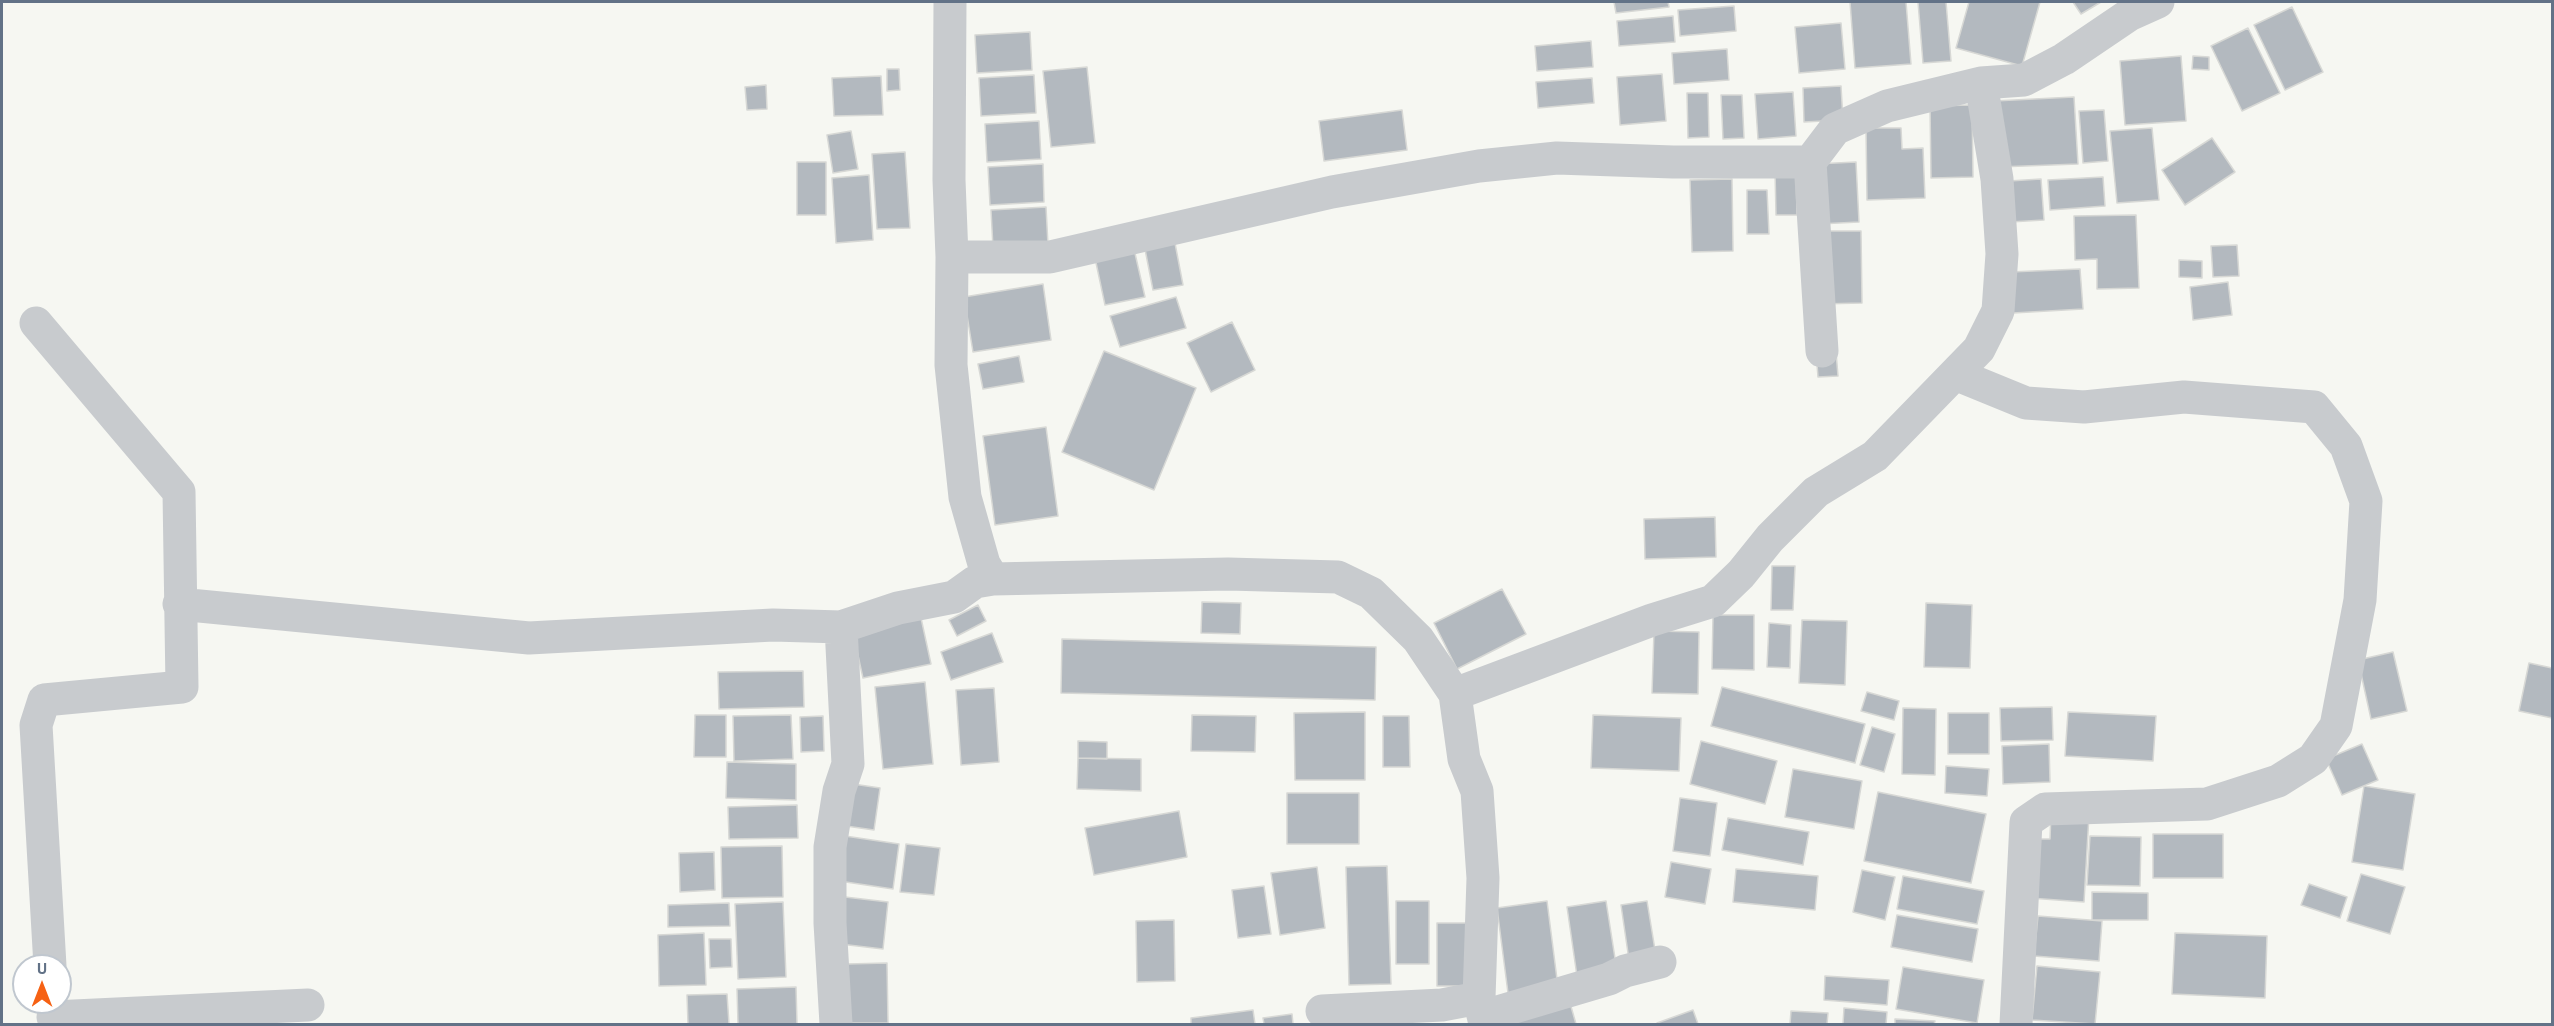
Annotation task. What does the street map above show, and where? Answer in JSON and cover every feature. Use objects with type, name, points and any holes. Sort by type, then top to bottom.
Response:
[{"type":"street","points":[[950,2],[951,365],[965,496],[984,564],[993,579]]},
{"type":"street","points":[[1822,351],[1810,162],[1835,129],[1887,106],[1981,84],[2024,80],[2064,59],[2137,6]]},
{"type":"street","points":[[1455,694],[1641,624],[1713,601],[1741,574],[1770,538],[1816,492],[1875,456],[1979,349],[1998,311],[2002,254],[1997,179],[1981,84]]},
{"type":"street","points":[[952,257],[1050,257],[1332,192],[1479,166],[1557,158],[1674,162],[1810,162]]},
{"type":"street","points":[[36,323],[178,492],[182,687],[44,700],[36,724],[49,954]]},
{"type":"street","points":[[1955,374],[2026,403],[2084,406],[2184,397],[2314,406],[2346,446],[2366,501],[2360,600],[2336,726],[2313,759],[2278,781],[2207,804],[2045,809],[2026,822],[2016,1024]]},
{"type":"street","points":[[179,604],[529,638],[773,625],[841,627],[898,608],[954,597],[975,582],[993,579],[1228,574],[1338,577],[1371,593],[1410,632],[1455,694],[1464,759],[1477,791],[1483,878],[1483,1013]]},
{"type":"street","points":[[836,1024],[830,923],[830,847],[839,791],[848,764],[841,627]]},
{"type":"street","points":[[1322,1011],[1442,1005],[1483,1013],[1609,979],[1625,970],[1660,962]]},
{"type":"street","points":[[72,1013],[308,1005]]},
{"type":"building","points":[[1614,2],[1668,2],[1669,7],[1616,13]]},
{"type":"building","points":[[1850,2],[1906,2],[1911,64],[1855,68]]},
{"type":"building","points":[[1918,2],[1946,2],[1951,61],[1923,63]]},
{"type":"building","points":[[1969,2],[2040,2],[2022,66],[1956,48]]},
{"type":"building","points":[[2073,2],[2101,2],[2081,14]]},
{"type":"building","points":[[1734,6],[1736,31],[1680,36],[1678,10]]},
{"type":"building","points":[[2292,7],[2323,72],[2285,90],[2254,25]]},
{"type":"building","points":[[1673,16],[1675,42],[1619,46],[1617,21]]},
{"type":"building","points":[[1841,23],[1845,69],[1799,73],[1795,27]]},
{"type":"building","points":[[2248,28],[2280,93],[2242,111],[2211,46]]},
{"type":"building","points":[[1030,32],[1032,70],[977,73],[975,35]]},
{"type":"building","points":[[1591,41],[1593,67],[1537,71],[1535,46]]},
{"type":"building","points":[[1727,49],[1729,80],[1674,84],[1672,53]]},
{"type":"building","points":[[2181,56],[2186,121],[2125,125],[2120,61]]},
{"type":"building","points":[[2193,56],[2209,57],[2209,70],[2192,69]]},
{"type":"building","points":[[1087,67],[1095,143],[1051,147],[1043,71]]},
{"type":"building","points":[[887,69],[899,69],[900,90],[887,91]]},
{"type":"building","points":[[1662,74],[1666,121],[1620,125],[1617,77]]},
{"type":"building","points":[[1034,75],[1036,113],[981,116],[979,78]]},
{"type":"building","points":[[881,76],[883,115],[834,116],[832,78]]},
{"type":"building","points":[[1592,78],[1594,103],[1538,108],[1536,82]]},
{"type":"building","points":[[766,85],[767,109],[747,110],[745,87]]},
{"type":"building","points":[[1841,86],[1843,120],[1804,122],[1803,88]]},
{"type":"building","points":[[1793,92],[1796,136],[1758,139],[1755,94]]},
{"type":"building","points":[[1687,93],[1708,93],[1709,137],[1688,138]]},
{"type":"building","points":[[1721,95],[1742,95],[1744,138],[1723,139]]},
{"type":"building","points":[[2074,97],[2078,164],[1998,167],[1994,101]]},
{"type":"building","points":[[1972,105],[1973,177],[1931,178],[1930,106]]},
{"type":"building","points":[[1402,110],[1407,150],[1324,161],[1319,121]]},
{"type":"building","points":[[2104,110],[2108,161],[2083,163],[2079,111]]},
{"type":"building","points":[[1039,121],[1041,159],[987,162],[985,124]]},
{"type":"building","points":[[1866,128],[1901,128],[1902,149],[1923,148],[1925,198],[1867,200]]},
{"type":"building","points":[[2152,128],[2159,200],[2117,203],[2110,131]]},
{"type":"building","points":[[851,131],[858,169],[833,173],[827,135]]},
{"type":"building","points":[[2212,138],[2235,172],[2185,205],[2162,170]]},
{"type":"building","points":[[905,152],[910,228],[877,229],[872,154]]},
{"type":"building","points":[[797,162],[826,162],[826,215],[797,215]]},
{"type":"building","points":[[1856,162],[1859,222],[1819,224],[1816,164]]},
{"type":"building","points":[[1043,164],[1044,202],[990,205],[988,167]]},
{"type":"building","points":[[1775,171],[1796,171],[1797,215],[1776,215]]},
{"type":"building","points":[[869,175],[873,240],[836,243],[832,178]]},
{"type":"building","points":[[2103,177],[2105,206],[2050,210],[2048,180]]},
{"type":"building","points":[[1732,179],[1733,251],[1692,252],[1690,180]]},
{"type":"building","points":[[2041,179],[2044,220],[2010,222],[2009,181]]},
{"type":"building","points":[[1747,190],[1767,190],[1769,234],[1747,234]]},
{"type":"building","points":[[1046,207],[1048,245],[993,248],[991,210]]},
{"type":"building","points":[[2136,215],[2139,288],[2097,289],[2097,259],[2075,260],[2074,216]]},
{"type":"building","points":[[1818,231],[1861,231],[1862,303],[1820,304]]},
{"type":"building","points":[[1174,238],[1183,285],[1153,290],[1144,244]]},
{"type":"building","points":[[2237,245],[2239,276],[2213,277],[2211,246]]},
{"type":"building","points":[[1134,249],[1145,297],[1105,305],[1095,258]]},
{"type":"building","points":[[2179,260],[2202,261],[2202,278],[2179,277]]},
{"type":"building","points":[[2080,269],[2083,309],[2013,313],[2010,272]]},
{"type":"building","points":[[2228,282],[2232,315],[2193,320],[2190,287]]},
{"type":"building","points":[[1043,284],[1051,340],[973,352],[964,297]]},
{"type":"building","points":[[1176,297],[1186,328],[1120,347],[1110,316]]},
{"type":"building","points":[[1232,322],[1255,370],[1211,392],[1187,343]]},
{"type":"building","points":[[1104,351],[1196,388],[1154,490],[1062,452]]},
{"type":"building","points":[[1816,352],[1836,352],[1838,376],[1818,377]]},
{"type":"building","points":[[1019,356],[1024,382],[983,389],[978,364]]},
{"type":"building","points":[[1046,427],[1058,516],[995,525],[983,436]]},
{"type":"building","points":[[1715,517],[1716,557],[1645,559],[1644,519]]},
{"type":"building","points":[[1772,566],[1795,566],[1793,610],[1771,610]]},
{"type":"building","points":[[1502,589],[1526,634],[1457,669],[1434,623]]},
{"type":"building","points":[[1202,602],[1241,603],[1240,634],[1201,633]]},
{"type":"building","points":[[1926,603],[1972,605],[1970,668],[1924,667]]},
{"type":"building","points":[[978,605],[986,621],[957,636],[949,620]]},
{"type":"building","points":[[1713,615],[1754,615],[1754,670],[1712,669]]},
{"type":"building","points":[[921,618],[931,664],[863,678],[853,633]]},
{"type":"building","points":[[1802,620],[1847,621],[1845,685],[1799,683]]},
{"type":"building","points":[[1769,623],[1791,625],[1790,668],[1767,667]]},
{"type":"building","points":[[1654,631],[1699,632],[1698,694],[1652,693]]},
{"type":"building","points":[[992,633],[1003,662],[951,680],[941,652]]},
{"type":"building","points":[[1062,639],[1376,647],[1375,700],[1061,693]]},
{"type":"building","points":[[2393,652],[2407,711],[2371,719],[2358,660]]},
{"type":"building","points":[[2529,663],[2552,668],[2552,718],[2519,711]]},
{"type":"building","points":[[803,671],[804,707],[719,709],[718,672]]},
{"type":"building","points":[[925,682],[933,764],[883,769],[875,687]]},
{"type":"building","points":[[1722,687],[1865,724],[1855,763],[1711,726]]},
{"type":"building","points":[[994,688],[999,762],[961,765],[956,690]]},
{"type":"building","points":[[1867,692],[1899,701],[1894,720],[1861,711]]},
{"type":"building","points":[[2052,707],[2053,740],[2001,741],[2000,708]]},
{"type":"building","points":[[1903,708],[1936,709],[1935,775],[1902,774]]},
{"type":"building","points":[[1365,712],[1365,780],[1295,780],[1294,713]]},
{"type":"building","points":[[2068,712],[2156,716],[2153,761],[2065,756]]},
{"type":"building","points":[[1948,713],[1989,713],[1989,754],[1948,754]]},
{"type":"building","points":[[695,715],[726,715],[726,757],[694,757]]},
{"type":"building","points":[[791,715],[793,759],[734,761],[733,716]]},
{"type":"building","points":[[1192,715],[1256,716],[1255,752],[1191,751]]},
{"type":"building","points":[[1593,715],[1681,718],[1679,771],[1591,768]]},
{"type":"building","points":[[823,716],[824,751],[801,752],[800,717]]},
{"type":"building","points":[[1383,716],[1409,716],[1410,767],[1383,767]]},
{"type":"building","points":[[1872,727],[1895,734],[1884,772],[1860,765]]},
{"type":"building","points":[[1078,741],[1107,742],[1107,759],[1078,758]]},
{"type":"building","points":[[1701,741],[1777,761],[1765,804],[1690,784]]},
{"type":"building","points":[[2049,744],[2050,782],[2003,784],[2002,746]]},
{"type":"building","points":[[2362,744],[2378,780],[2342,795],[2326,759]]},
{"type":"building","points":[[1078,758],[1141,759],[1141,791],[1077,789]]},
{"type":"building","points":[[727,762],[796,764],[796,800],[726,798]]},
{"type":"building","points":[[1946,766],[1989,769],[1987,796],[1945,793]]},
{"type":"building","points":[[1793,769],[1862,781],[1854,829],[1785,817]]},
{"type":"building","points":[[853,784],[880,788],[874,830],[846,826]]},
{"type":"building","points":[[2364,786],[2415,794],[2403,870],[2352,862]]},
{"type":"building","points":[[1878,792],[1986,814],[1971,883],[1864,861]]},
{"type":"building","points":[[1287,793],[1359,793],[1359,844],[1287,844]]},
{"type":"building","points":[[1680,798],[1717,803],[1710,856],[1673,851]]},
{"type":"building","points":[[797,805],[798,838],[729,839],[728,807]]},
{"type":"building","points":[[1179,811],[1187,857],[1094,875],[1085,828]]},
{"type":"building","points":[[2051,813],[2089,815],[2084,902],[2030,898],[2033,839],[2050,839]]},
{"type":"building","points":[[1728,818],[1809,832],[1803,865],[1722,850]]},
{"type":"building","points":[[2153,834],[2223,834],[2223,878],[2153,878]]},
{"type":"building","points":[[845,836],[899,844],[893,889],[839,881]]},
{"type":"building","points":[[2090,836],[2141,837],[2140,886],[2087,885]]},
{"type":"building","points":[[906,844],[940,848],[934,895],[900,892]]},
{"type":"building","points":[[782,846],[783,897],[722,898],[721,847]]},
{"type":"building","points":[[714,852],[715,890],[680,892],[679,853]]},
{"type":"building","points":[[1671,862],[1711,869],[1705,904],[1665,897]]},
{"type":"building","points":[[1387,866],[1391,984],[1349,985],[1346,867]]},
{"type":"building","points":[[1317,867],[1325,928],[1280,935],[1271,873]]},
{"type":"building","points":[[1736,869],[1818,876],[1815,910],[1733,902]]},
{"type":"building","points":[[1862,870],[1895,877],[1885,920],[1853,912]]},
{"type":"building","points":[[2361,874],[2405,887],[2390,934],[2347,921]]},
{"type":"building","points":[[1903,876],[1984,891],[1977,924],[1897,909]]},
{"type":"building","points":[[2309,884],[2347,897],[2340,918],[2301,905]]},
{"type":"building","points":[[1264,886],[1271,934],[1238,938],[1232,890]]},
{"type":"building","points":[[2092,892],[2148,893],[2148,920],[2092,920]]},
{"type":"building","points":[[845,897],[888,902],[883,949],[840,944]]},
{"type":"building","points":[[1396,901],[1429,901],[1429,964],[1396,964]]},
{"type":"building","points":[[1547,901],[1558,987],[1508,993],[1497,908]]},
{"type":"building","points":[[1606,901],[1617,971],[1577,976],[1567,907]]},
{"type":"building","points":[[1647,901],[1656,956],[1629,960],[1621,905]]},
{"type":"building","points":[[783,902],[786,977],[738,979],[735,904]]},
{"type":"building","points":[[729,903],[730,926],[668,927],[668,905]]},
{"type":"building","points":[[1897,915],[1978,929],[1972,962],[1891,947]]},
{"type":"building","points":[[2038,916],[2102,921],[2099,961],[2034,956]]},
{"type":"building","points":[[1174,920],[1175,981],[1137,982],[1136,921]]},
{"type":"building","points":[[1437,923],[1470,923],[1470,986],[1437,986]]},
{"type":"building","points":[[704,933],[706,985],[659,986],[658,935]]},
{"type":"building","points":[[2175,933],[2267,936],[2265,998],[2172,994]]},
{"type":"building","points":[[709,939],[731,939],[732,967],[710,968]]},
{"type":"building","points":[[887,963],[888,1023],[848,1023],[847,964]]},
{"type":"building","points":[[2037,966],[2100,972],[2095,1024],[2032,1020]]},
{"type":"building","points":[[1903,967],[1984,980],[1977,1023],[1896,1009]]},
{"type":"building","points":[[1825,976],[1889,980],[1887,1005],[1824,1000]]},
{"type":"building","points":[[796,987],[797,1024],[738,1024],[737,989]]},
{"type":"building","points":[[727,994],[729,1024],[688,1024],[687,995]]},
{"type":"building","points":[[1570,1003],[1576,1024],[1499,1024]]},
{"type":"building","points":[[1844,1008],[1887,1012],[1886,1024],[1843,1024]]},
{"type":"building","points":[[1253,1010],[1255,1024],[1191,1024],[1191,1018]]},
{"type":"building","points":[[1693,1010],[1698,1024],[1657,1024],[1657,1023]]},
{"type":"building","points":[[1791,1011],[1828,1013],[1827,1024],[1790,1024]]},
{"type":"building","points":[[1292,1014],[1293,1024],[1264,1024],[1263,1018]]},
{"type":"building","points":[[1895,1019],[1935,1021],[1934,1024],[1895,1024]]}]
